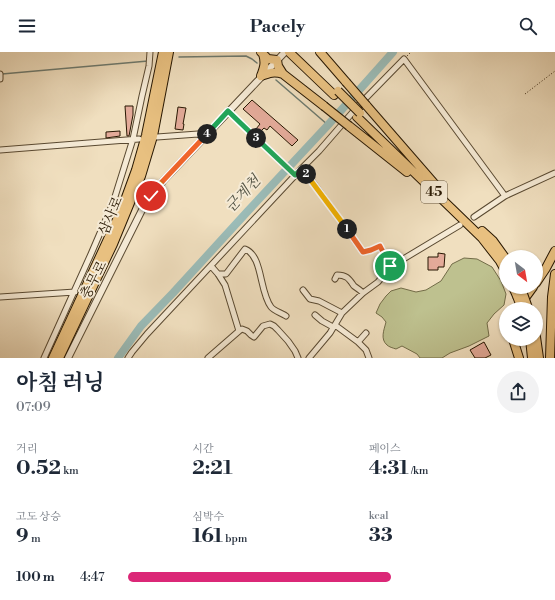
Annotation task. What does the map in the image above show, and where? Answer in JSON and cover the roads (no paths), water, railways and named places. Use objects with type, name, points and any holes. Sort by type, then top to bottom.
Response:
[{"type":"main road","name":"삼사로","points":[[53,358],[117,218],[136,170],[146,135],[165,52]]},
{"type":"main road","name":"삼사로","points":[[59,358],[113,244],[141,176],[153,136],[165,52]]},
{"type":"main road","name":"45","points":[[289,52],[299,56],[359,115],[493,241],[500,250]]},
{"type":"main road","points":[[320,52],[439,189]]},
{"type":"main road","points":[[262,53],[270,60],[277,60],[278,66],[283,74],[443,200]]},
{"type":"main road","points":[[261,76],[265,64],[265,59],[262,53]]},
{"type":"main road","points":[[261,76],[275,72],[283,74]]},
{"type":"main road","name":"45","points":[[359,115],[482,238],[499,260]]},
{"type":"main road","points":[[550,358],[552,297],[555,277],[550,272],[543,271],[555,251]]},
{"type":"main road","points":[[515,346],[519,358]]},
{"type":"main road","points":[[531,346],[532,358]]},
{"type":"main road","points":[[537,346],[539,358]]},
{"type":"street","points":[[44,358],[75,292],[113,202],[136,139],[142,96],[149,66],[150,52]]},
{"type":"street","name":"충무로","points":[[68,358],[143,208],[163,181],[285,52]]},
{"type":"street","points":[[128,358],[147,334],[294,174],[301,170],[359,105],[404,59],[505,196]]},
{"type":"street","points":[[0,74],[0,79]]},
{"type":"street","points":[[228,111],[294,174]]},
{"type":"street","points":[[157,137],[198,134],[203,138]]},
{"type":"street","points":[[0,150],[136,139]]},
{"type":"street","points":[[301,170],[307,174],[363,252],[380,246],[390,266]]},
{"type":"street","points":[[474,217],[505,196],[555,173]]},
{"type":"street","points":[[311,357],[330,333],[342,313],[363,293],[378,282],[390,266],[460,225]]},
{"type":"street","points":[[218,274],[226,274],[245,248],[250,250],[259,267],[263,286],[271,308],[286,316]]},
{"type":"street","points":[[211,266],[225,285],[239,331]]},
{"type":"street","points":[[335,279],[338,275],[343,275],[363,293]]},
{"type":"street","points":[[303,290],[310,299],[318,301],[342,313]]},
{"type":"street","points":[[0,297],[75,292]]},
{"type":"street","points":[[315,315],[322,321],[334,326],[358,342],[366,350],[369,358]]},
{"type":"street","points":[[208,358],[242,329],[254,337],[263,326],[270,324],[278,330],[292,346],[298,358]]},
{"type":"street","points":[[358,342],[366,332]]},
{"type":"waterway","name":"군계천","points":[[118,358],[141,326],[328,125],[393,52]]},
{"type":"waterway","points":[[179,57],[246,56],[257,63]]},
{"type":"waterway","points":[[2,74],[148,61]]},
{"type":"waterway","points":[[276,80],[328,125]]}]
